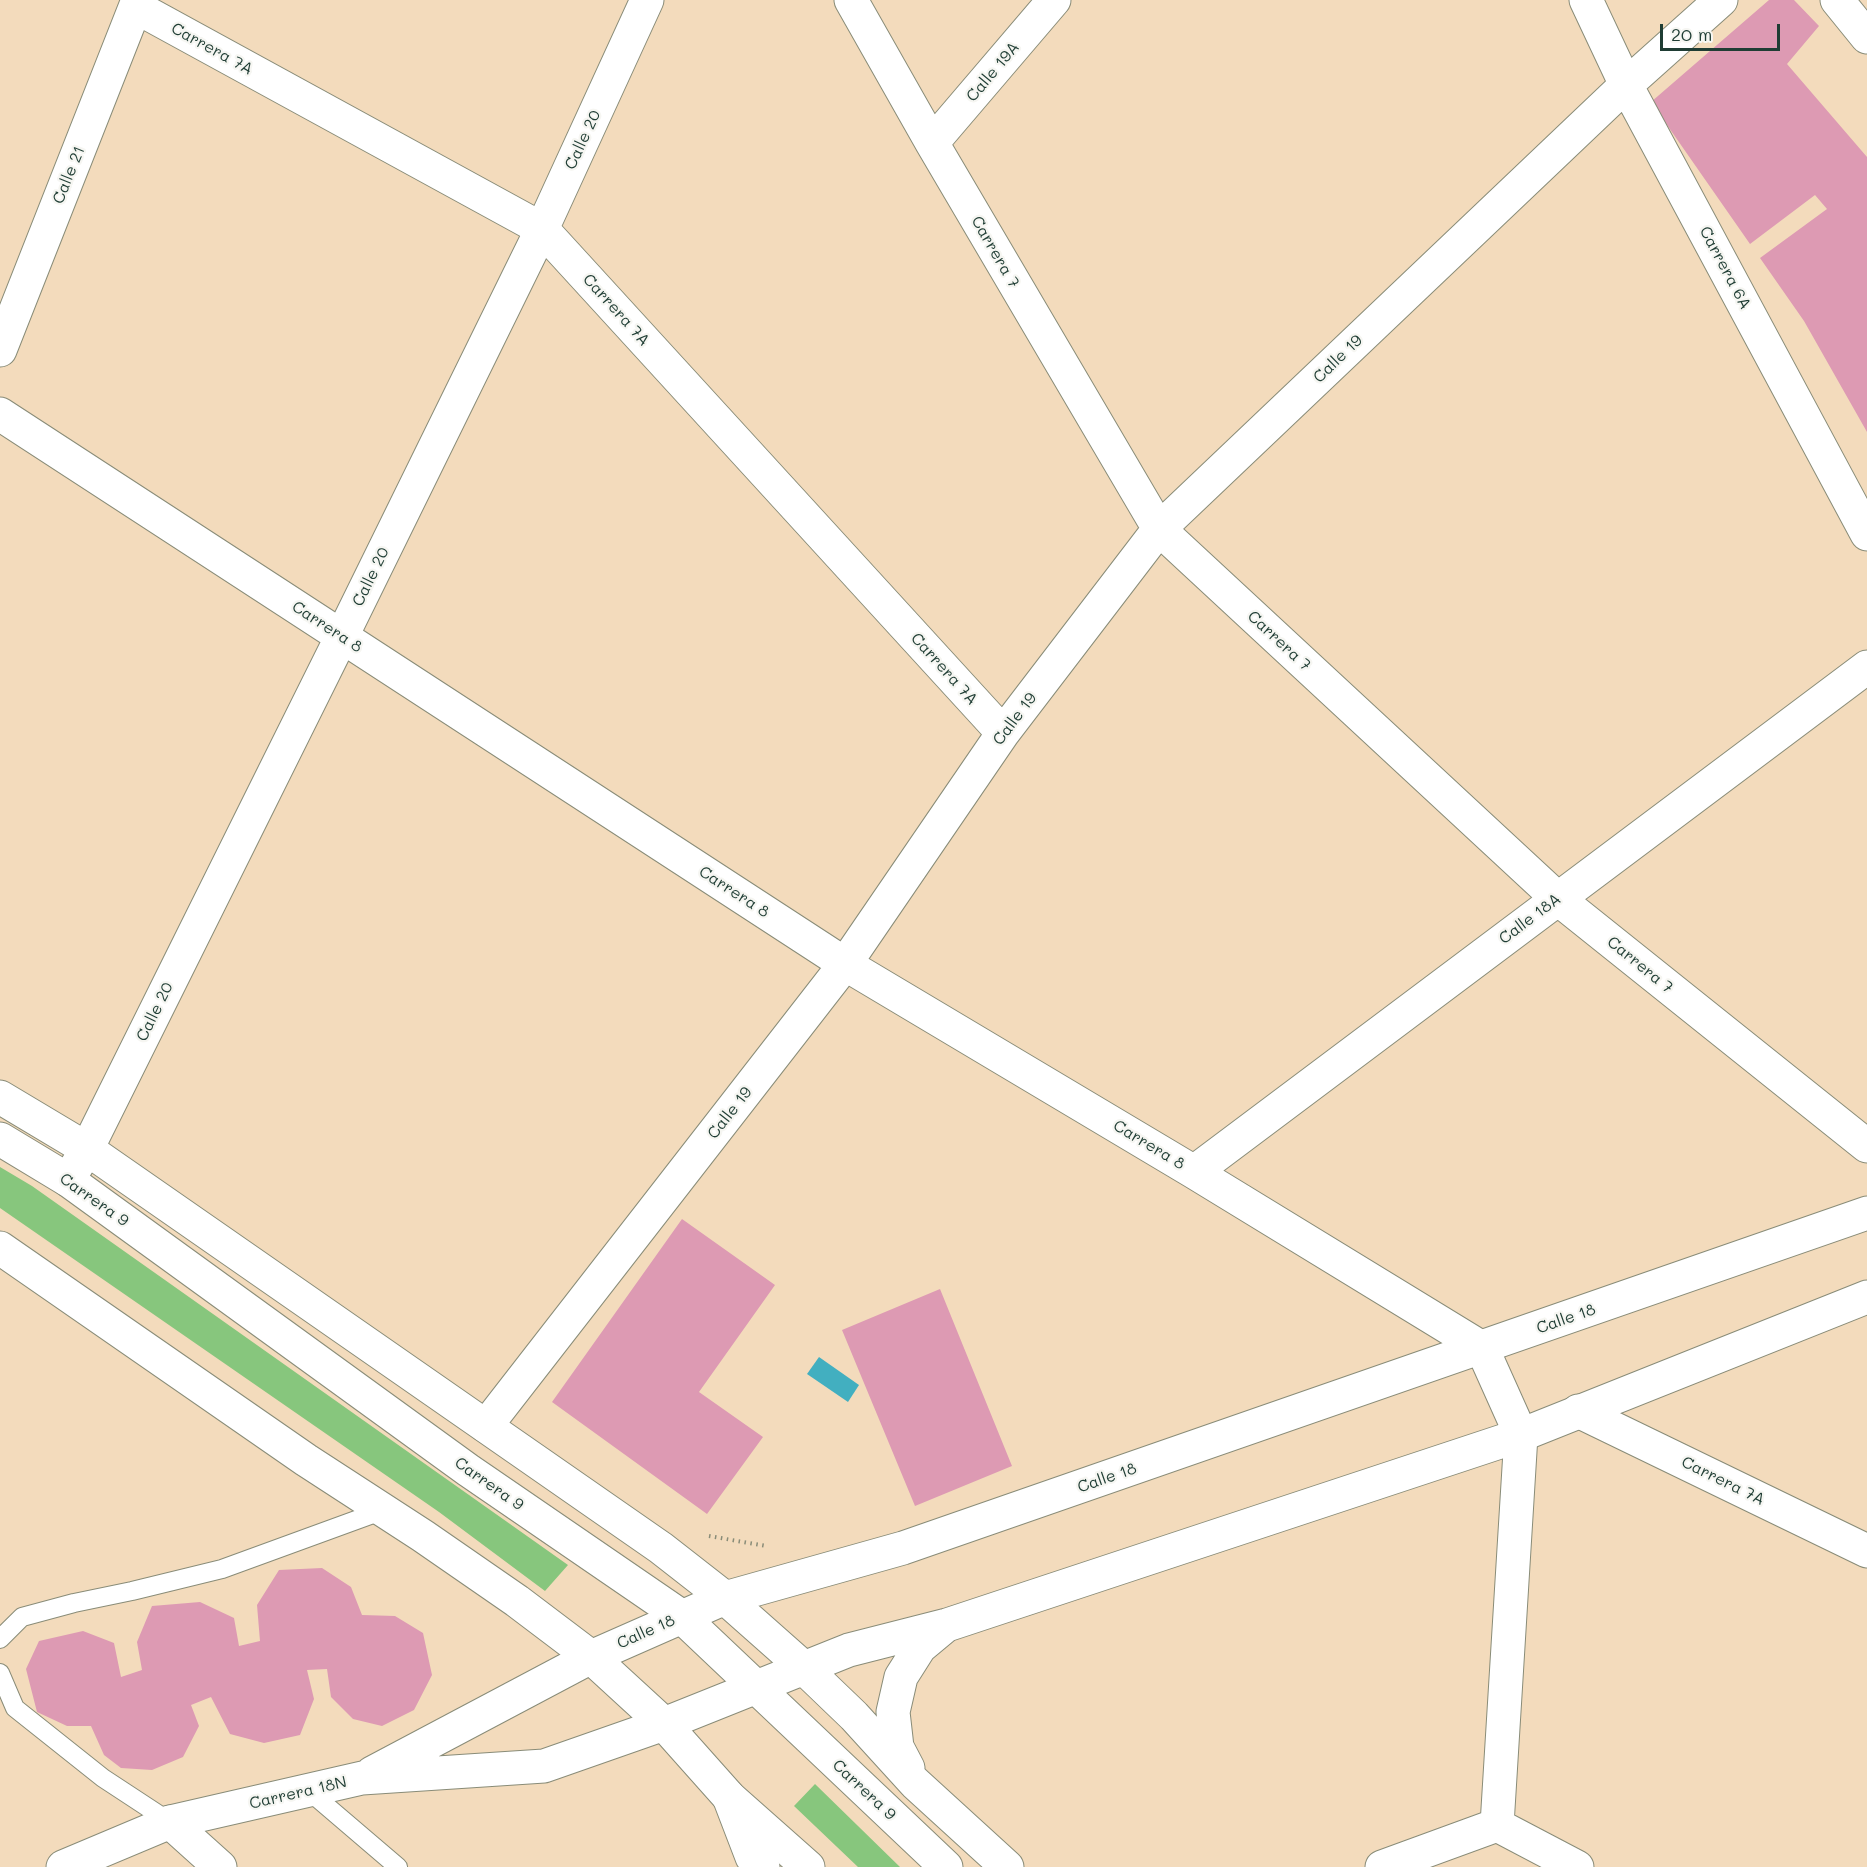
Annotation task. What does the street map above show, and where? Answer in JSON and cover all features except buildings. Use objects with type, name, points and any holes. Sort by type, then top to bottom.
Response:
[{"type":"street","name":"Calle 20","points":[[68,1180],[87,1149],[542,229],[647,0]]},
{"type":"street","name":"Carrera 7","points":[[851,0],[932,143],[1159,529],[1557,898],[1867,1146]]},
{"type":"street","name":"Calle 19A","points":[[932,143],[1054,0]]},
{"type":"street","name":"Carrera 6A","points":[[1586,0],[1626,86],[1867,534]]},
{"type":"street","name":"Calle 19","points":[[486,1426],[845,964],[1003,733],[1159,529],[1626,86],[1721,0]]},
{"type":"street","points":[[1837,0],[1867,37]]},
{"type":"street","name":"Carrera 7A","points":[[137,3],[542,229],[1003,733]]},
{"type":"street","name":"Calle 21","points":[[0,350],[137,3]]},
{"type":"street","name":"Carrera 8","points":[[0,414],[845,964],[1194,1172],[1482,1348]]},
{"type":"street","name":"Calle 18A","points":[[1194,1172],[1867,667]]},
{"type":"street","points":[[0,1097],[87,1149],[661,1548],[725,1598],[804,1668],[854,1716],[915,1783],[1007,1867]]},
{"type":"street","name":"Carrera 9","points":[[0,1139],[68,1180],[468,1470],[681,1616],[758,1686],[946,1867]]},
{"type":"street","name":"Calle 18","points":[[362,1778],[591,1657],[725,1598],[903,1548],[1867,1213]]},
{"type":"street","points":[[0,1248],[381,1511],[423,1536],[517,1601],[591,1657],[664,1724],[729,1797],[808,1867]]},
{"type":"street","points":[[664,1724],[849,1650],[947,1625],[1521,1435],[1867,1297]]},
{"type":"street","points":[[1482,1348],[1521,1435],[1497,1825]]},
{"type":"street","name":"Carrera 7A","points":[[1578,1411],[1867,1551]]},
{"type":"street","points":[[915,1783],[897,1747],[893,1712],[901,1677],[920,1647],[947,1625]]},
{"type":"street","name":"Carrera 18N","points":[[63,1867],[170,1822],[362,1778],[544,1766],[664,1724]]},
{"type":"street","points":[[729,1797],[752,1857],[763,1867]]},
{"type":"street","points":[[170,1822],[220,1867]]},
{"type":"street","points":[[1382,1867],[1497,1825],[1577,1867]]},
{"type":"lane","points":[[0,1639],[22,1617],[222,1569],[381,1511]]},
{"type":"lane","points":[[0,1673],[15,1708],[103,1778],[170,1822]]},
{"type":"lane","points":[[309,1791],[398,1867]]},
{"type":"green space","points":[[0,1167],[32,1186],[568,1565],[545,1591],[439,1512],[0,1208]]},
{"type":"green space","points":[[815,1784],[900,1867],[858,1867],[794,1806]]},
{"type":"water","points":[[819,1357],[859,1385],[848,1402],[807,1374]]}]
